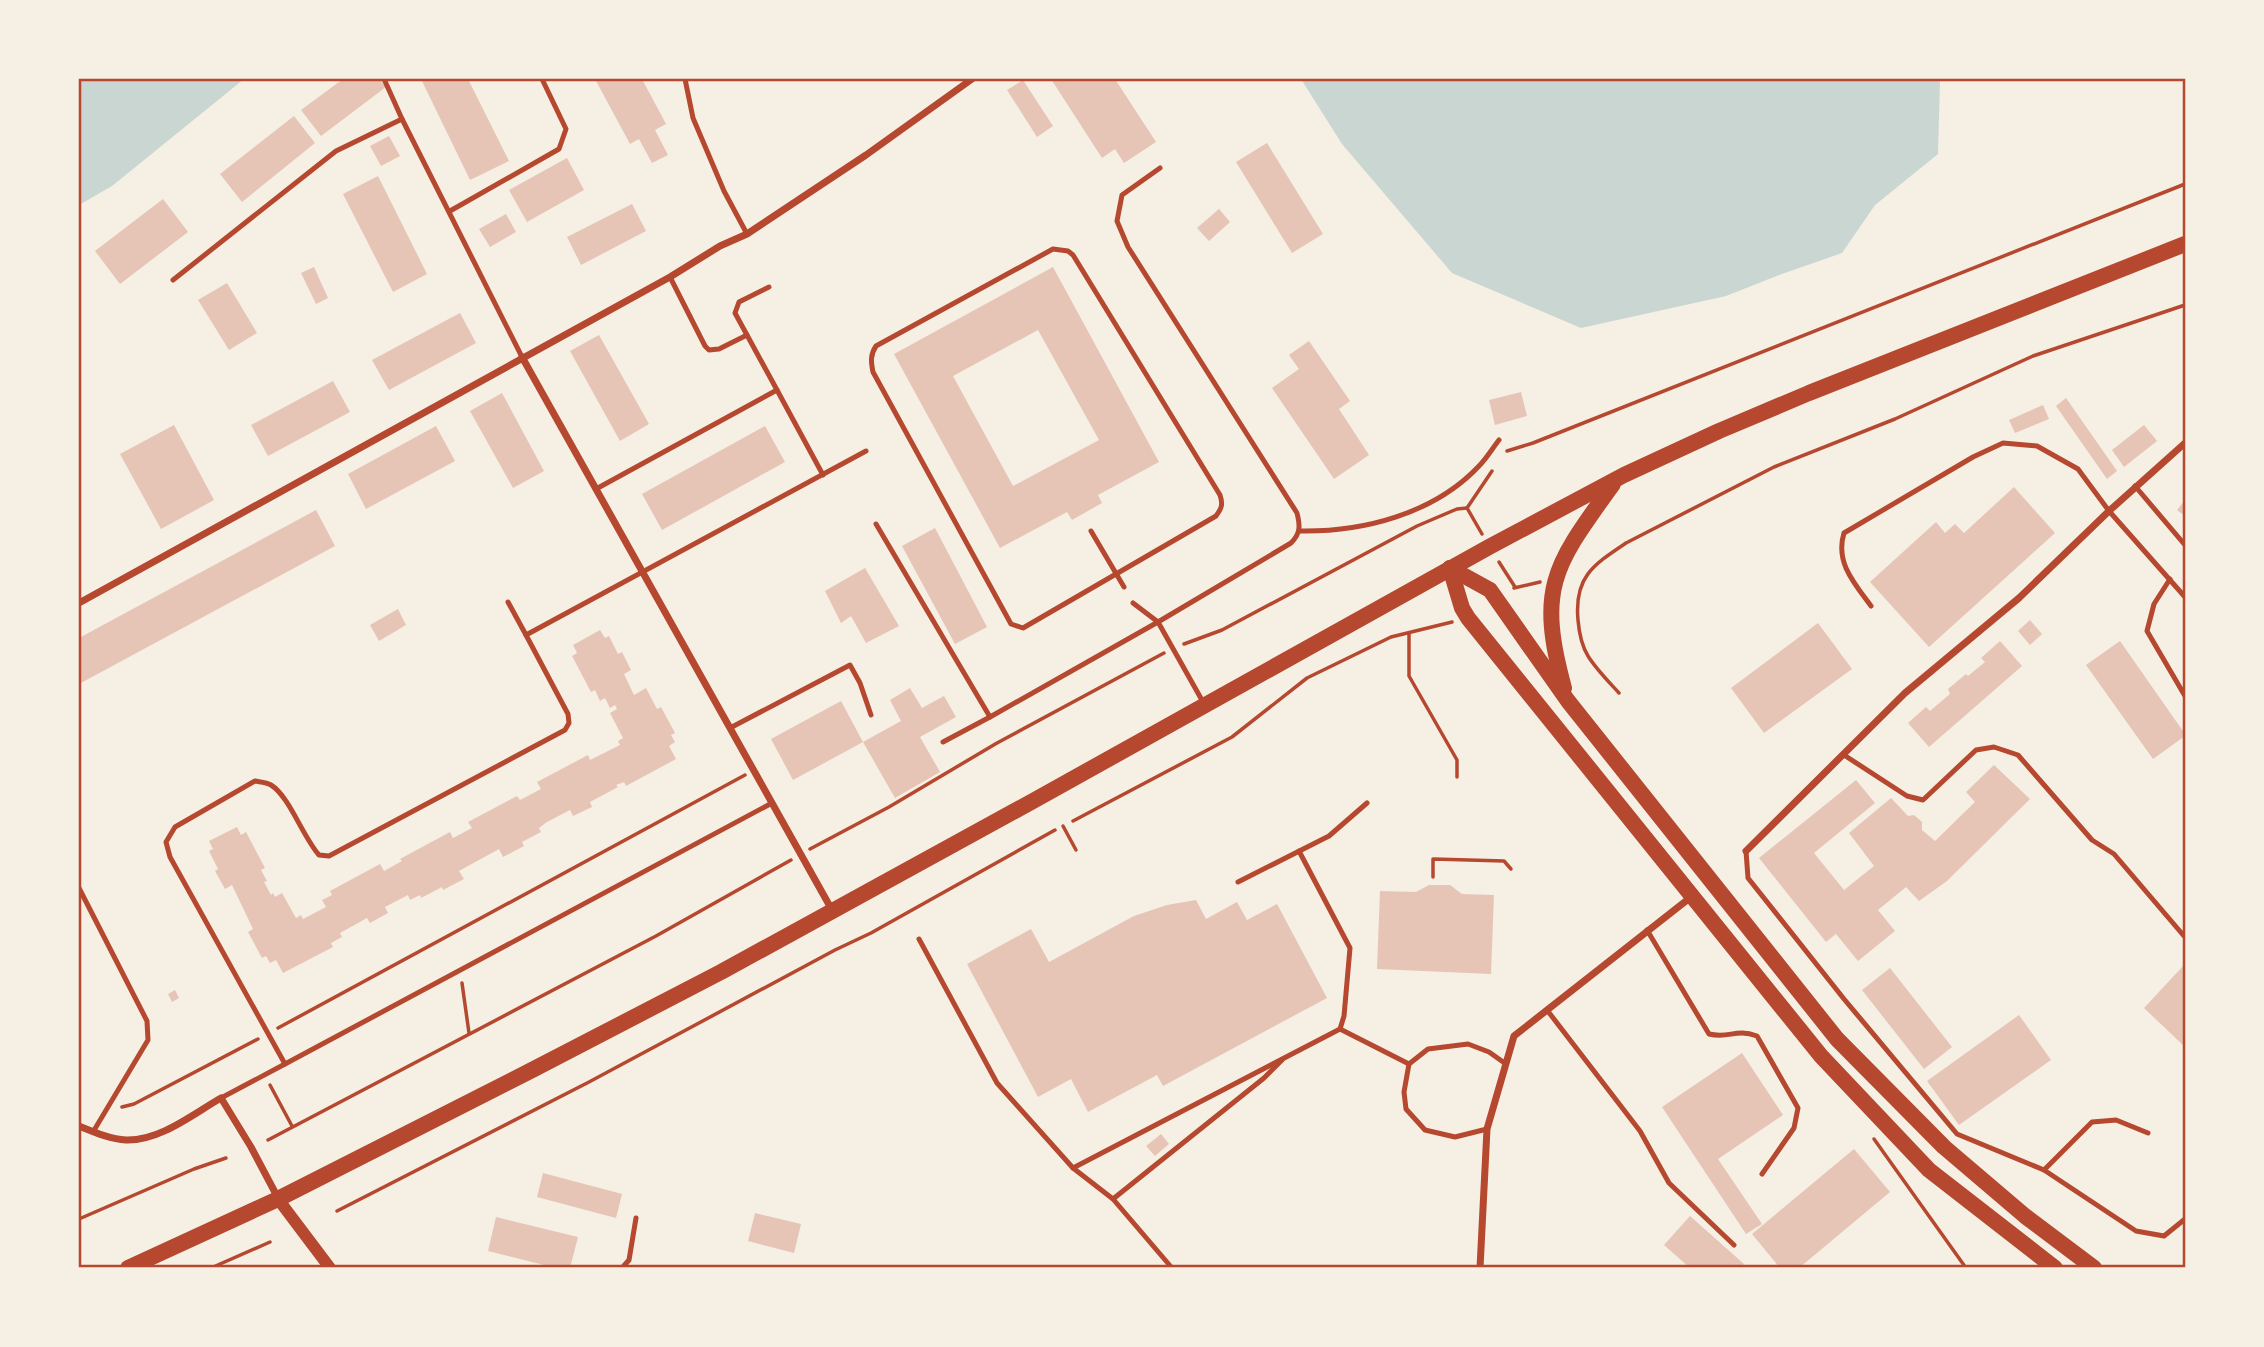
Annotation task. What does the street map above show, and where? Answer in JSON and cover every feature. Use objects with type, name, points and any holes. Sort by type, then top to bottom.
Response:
[{"type":"main road","points":[[128,1268],[278,1199],[534,1069],[832,911],[1450,568],[1617,480],[1719,431],[1810,393],[2185,244]]},
{"type":"main road","points":[[1568,701],[1552,634],[1551,595],[1570,545],[1617,480]]},
{"type":"main road","points":[[1450,568],[1490,590],[1568,701],[1837,1039],[1944,1147],[2025,1216],[2094,1268]]},
{"type":"main road","points":[[1450,568],[1462,608],[1468,618],[1821,1056],[1929,1170],[2054,1268]]},
{"type":"street","points":[[79,603],[670,277],[720,246],[747,234],[866,155],[972,79]]},
{"type":"street","points":[[522,357],[832,911]]},
{"type":"street","points":[[1746,851],[1905,693],[2020,598],[2135,486],[2185,443]]},
{"type":"street","points":[[1480,1268],[1487,1129],[1514,1036],[1691,897]]},
{"type":"street","points":[[79,1126],[114,1138],[145,1138],[221,1098],[278,1199],[330,1268]]},
{"type":"lane","points":[[384,79],[522,357]]},
{"type":"lane","points":[[450,211],[559,149],[566,129],[542,79]]},
{"type":"lane","points":[[685,79],[693,118],[724,191],[747,234]]},
{"type":"lane","points":[[173,281],[336,151],[402,119]]},
{"type":"lane","points":[[943,742],[1158,622],[1291,543],[1300,531],[1297,513],[1128,247],[1117,221],[1122,195],[1160,168]]},
{"type":"lane","points":[[1053,249],[1068,251],[1073,255],[1220,495],[1222,503],[1216,516],[1116,574],[1028,626],[1023,628],[1011,624],[873,372],[871,361],[876,346],[1053,249]]},
{"type":"lane","points":[[670,277],[709,350],[719,349],[747,335]]},
{"type":"lane","points":[[769,287],[739,302],[735,313],[823,475]]},
{"type":"lane","points":[[596,489],[777,390]]},
{"type":"lane","points":[[1300,531],[1328,530],[1404,516],[1455,488],[1480,465],[1499,440]]},
{"type":"lane","points":[[1871,606],[1845,570],[1841,542],[1844,533],[1973,457],[2003,443],[2037,446],[2078,469],[2109,511],[2185,597]]},
{"type":"lane","points":[[526,635],[866,451]]},
{"type":"lane","points":[[2135,486],[2185,545]]},
{"type":"lane","points":[[876,524],[990,717]]},
{"type":"lane","points":[[1091,531],[1124,587]]},
{"type":"lane","points":[[2170,579],[2154,604],[2147,631],[2185,696]]},
{"type":"lane","points":[[285,1064],[170,857],[166,842],[175,827],[255,781],[269,783],[279,792],[311,846],[319,855],[329,856],[565,730],[569,723],[568,714],[508,602]]},
{"type":"lane","points":[[1133,603],[1158,622],[1205,705]]},
{"type":"lane","points":[[730,728],[850,665],[860,683],[871,715]]},
{"type":"lane","points":[[1844,755],[1908,796],[1923,800],[1976,750],[1994,747],[2018,755],[2092,840],[2114,854],[2184,936]]},
{"type":"lane","points":[[221,1098],[772,803]]},
{"type":"lane","points":[[1238,882],[1329,836],[1367,803]]},
{"type":"lane","points":[[1073,1168],[1340,1028],[1344,1016],[1350,948],[1299,851]]},
{"type":"lane","points":[[1746,851],[1748,878],[1844,999],[1957,1134],[2044,1170],[2136,1231],[2164,1236],[2185,1219]]},
{"type":"lane","points":[[79,888],[147,1021],[148,1040],[93,1132]]},
{"type":"lane","points":[[1647,930],[1709,1034],[1722,1037],[1743,1031],[1757,1035],[1798,1108],[1794,1128],[1762,1174]]},
{"type":"lane","points":[[919,939],[998,1083],[1073,1168],[1112,1199],[1172,1268]]},
{"type":"lane","points":[[1547,1010],[1640,1131],[1670,1183],[1734,1245]]},
{"type":"lane","points":[[1340,1028],[1409,1064]]},
{"type":"lane","points":[[1487,1129],[1455,1137],[1425,1130],[1406,1109],[1404,1092],[1409,1064],[1427,1049],[1468,1044],[1489,1052],[1506,1064]]},
{"type":"lane","points":[[1112,1199],[1264,1078],[1287,1055]]},
{"type":"lane","points":[[2044,1170],[2092,1122],[2116,1120],[2148,1133]]},
{"type":"lane","points":[[622,1268],[629,1260],[636,1217]]},
{"type":"path","points":[[1506,451],[1533,443],[2185,184]]},
{"type":"path","points":[[1619,693],[1588,656],[1582,641],[1577,610],[1584,579],[1610,554],[1774,467],[1895,419],[2033,356],[2185,305]]},
{"type":"path","points":[[1467,508],[1498,462]]},
{"type":"path","points":[[1496,598],[1515,587],[1555,579]]},
{"type":"path","points":[[1073,821],[1232,737],[1307,678],[1391,637],[1468,618]]},
{"type":"path","points":[[1409,633],[1409,676],[1457,760],[1457,777]]},
{"type":"path","points":[[110,1105],[125,1107],[134,1104],[753,770]]},
{"type":"path","points":[[1063,826],[1076,849]]},
{"type":"path","points":[[337,1211],[871,933],[1055,830]]},
{"type":"path","points":[[268,1140],[656,936],[800,854]]},
{"type":"path","points":[[1433,877],[1433,859],[1504,861],[1511,870]]},
{"type":"path","points":[[460,970],[469,1033]]},
{"type":"path","points":[[265,1075],[292,1126]]},
{"type":"path","points":[[79,1219],[194,1169],[226,1158]]},
{"type":"path","points":[[211,1268],[270,1242]]},
{"type":"shaded area","points":[[79,79],[244,79],[112,186],[79,205]]},
{"type":"shaded area","points":[[1301,79],[1940,79],[1938,154],[1875,205],[1842,253],[1726,296],[1581,328],[1452,273],[1342,144]]},
{"type":"building","points":[[343,79],[379,79],[386,87],[321,136],[301,110]]},
{"type":"building","points":[[421,79],[468,79],[509,161],[470,180]]},
{"type":"building","points":[[595,79],[642,79],[666,124],[655,130],[668,155],[652,163],[639,139],[630,144]]},
{"type":"building","points":[[1051,79],[1115,79],[1156,142],[1124,163],[1115,149],[1102,158]]},
{"type":"building","points":[[1023,80],[1053,126],[1037,137],[1007,90]]},
{"type":"building","points":[[294,116],[315,143],[242,202],[220,174]]},
{"type":"building","points":[[389,136],[400,156],[381,166],[370,146]]},
{"type":"building","points":[[1267,143],[1323,234],[1292,253],[1236,162]]},
{"type":"building","points":[[567,158],[584,190],[527,222],[509,190]]},
{"type":"building","points":[[378,176],[427,274],[393,292],[343,194]]},
{"type":"building","points":[[163,199],[188,232],[120,284],[95,251]]},
{"type":"building","points":[[632,204],[646,231],[581,265],[567,237]]},
{"type":"building","points":[[1219,209],[1230,222],[1209,241],[1197,228]]},
{"type":"building","points":[[506,214],[516,232],[490,247],[479,229]]},
{"type":"building","points":[[314,267],[328,298],[316,304],[301,273]]},
{"type":"building","points":[[1053,267],[1159,462],[1098,495],[1102,503],[1072,520],[1067,512],[1000,548],[894,354]],"holes":[[[1038,330],[1099,440],[1013,486],[953,376]]]},
{"type":"building","points":[[227,283],[257,333],[229,350],[198,300]]},
{"type":"building","points":[[460,313],[476,343],[389,390],[372,360]]},
{"type":"building","points":[[599,335],[649,424],[620,441],[570,351]]},
{"type":"building","points":[[1309,341],[1350,401],[1339,409],[1369,455],[1334,479],[1272,388],[1299,369],[1289,355]]},
{"type":"building","points":[[333,381],[350,412],[268,456],[251,425]]},
{"type":"building","points":[[1521,392],[1527,416],[1495,425],[1489,400]]},
{"type":"building","points":[[502,393],[544,471],[513,488],[470,411]]},
{"type":"building","points":[[2066,398],[2117,471],[2107,479],[2056,406]]},
{"type":"building","points":[[2043,405],[2049,419],[2015,433],[2009,420]]},
{"type":"building","points":[[174,425],[214,500],[161,529],[120,454]]},
{"type":"building","points":[[2144,425],[2157,441],[2124,467],[2112,450]]},
{"type":"building","points":[[436,426],[455,461],[366,509],[348,474]]},
{"type":"building","points":[[765,426],[785,462],[662,530],[642,494]]},
{"type":"building","points":[[2014,487],[2055,533],[1929,647],[1870,582],[1936,522],[1945,533],[1955,524],[1964,533]]},
{"type":"building","points":[[2185,500],[2185,516],[2177,510]]},
{"type":"building","points":[[316,510],[335,546],[79,684],[79,638]]},
{"type":"building","points":[[935,528],[987,627],[955,644],[902,546]]},
{"type":"building","points":[[865,568],[899,626],[866,643],[851,616],[841,623],[825,591]]},
{"type":"building","points":[[398,609],[406,625],[379,641],[370,625]]},
{"type":"building","points":[[2030,620],[2042,634],[2030,645],[2018,631]]},
{"type":"building","points":[[1818,623],[1852,669],[1764,733],[1731,688]]},
{"type":"building","points":[[600,630],[605,638],[609,636],[618,654],[622,652],[631,670],[624,674],[634,695],[646,688],[657,709],[661,707],[675,733],[671,735],[675,742],[669,746],[676,759],[626,786],[624,782],[616,785],[618,787],[590,802],[592,807],[573,816],[570,810],[547,822],[539,828],[541,832],[522,842],[524,846],[503,857],[499,849],[459,871],[464,879],[443,890],[442,887],[421,898],[420,895],[410,900],[408,895],[385,907],[388,913],[370,923],[367,918],[340,933],[342,937],[331,943],[333,947],[283,973],[276,960],[270,963],[266,956],[262,958],[248,932],[253,929],[232,885],[225,889],[215,871],[218,869],[209,851],[213,849],[209,841],[237,827],[241,835],[246,832],[265,868],[261,870],[271,895],[273,893],[275,897],[282,893],[296,918],[301,915],[303,919],[326,907],[322,900],[332,895],[330,891],[380,864],[384,871],[402,861],[400,859],[450,832],[453,838],[472,828],[468,822],[517,796],[520,800],[541,789],[537,782],[588,755],[590,760],[620,745],[618,741],[623,738],[610,713],[617,709],[615,705],[610,708],[605,698],[600,701],[595,690],[591,692],[572,656],[577,653],[573,645]]},
{"type":"building","points":[[2000,641],[2022,666],[1929,747],[1908,723],[1926,707],[1930,711],[1950,694],[1948,689],[1985,662],[1981,658]]},
{"type":"building","points":[[2120,641],[2185,734],[2153,759],[2086,665]]},
{"type":"building","points":[[910,688],[922,708],[944,696],[956,717],[920,737],[940,772],[895,798],[863,742],[901,721],[890,700]]},
{"type":"building","points":[[841,701],[863,742],[793,780],[771,739]]},
{"type":"building","points":[[1994,765],[2030,799],[1947,881],[1919,901],[1906,887],[1878,910],[1895,931],[1858,961],[1836,934],[1826,942],[1759,858],[1856,780],[1875,803],[1814,853],[1844,890],[1874,866],[1849,833],[1891,798],[1908,816],[1914,815],[1922,822],[1922,830],[1935,841],[1975,802],[1966,792]]},
{"type":"building","points":[[1429,885],[1450,885],[1462,894],[1494,895],[1491,974],[1377,969],[1380,891],[1416,892]]},
{"type":"building","points":[[1196,900],[1206,919],[1237,902],[1247,920],[1277,904],[1327,998],[1163,1086],[1157,1075],[1088,1112],[1071,1079],[1038,1097],[967,964],[1031,929],[1049,962],[1134,916],[1167,905]]},
{"type":"building","points":[[2185,964],[2185,1047],[2144,1008]]},
{"type":"building","points":[[1890,968],[1952,1047],[1924,1069],[1862,990]]},
{"type":"building","points":[[175,990],[179,998],[172,1002],[168,994]]},
{"type":"building","points":[[2019,1015],[2051,1060],[1959,1125],[1927,1081]]},
{"type":"building","points":[[1742,1053],[1783,1115],[1718,1159],[1762,1224],[1746,1234],[1662,1107]]},
{"type":"building","points":[[1161,1134],[1169,1144],[1155,1156],[1146,1146]]},
{"type":"building","points":[[1854,1149],[1890,1192],[1799,1268],[1780,1268],[1752,1234]]},
{"type":"building","points":[[543,1173],[622,1194],[616,1218],[537,1197]]},
{"type":"building","points":[[755,1213],[801,1224],[794,1253],[748,1241]]},
{"type":"building","points":[[1690,1216],[1744,1264],[1740,1268],[1690,1268],[1664,1245]]},
{"type":"building","points":[[496,1217],[578,1237],[570,1268],[556,1268],[488,1251]]}]
